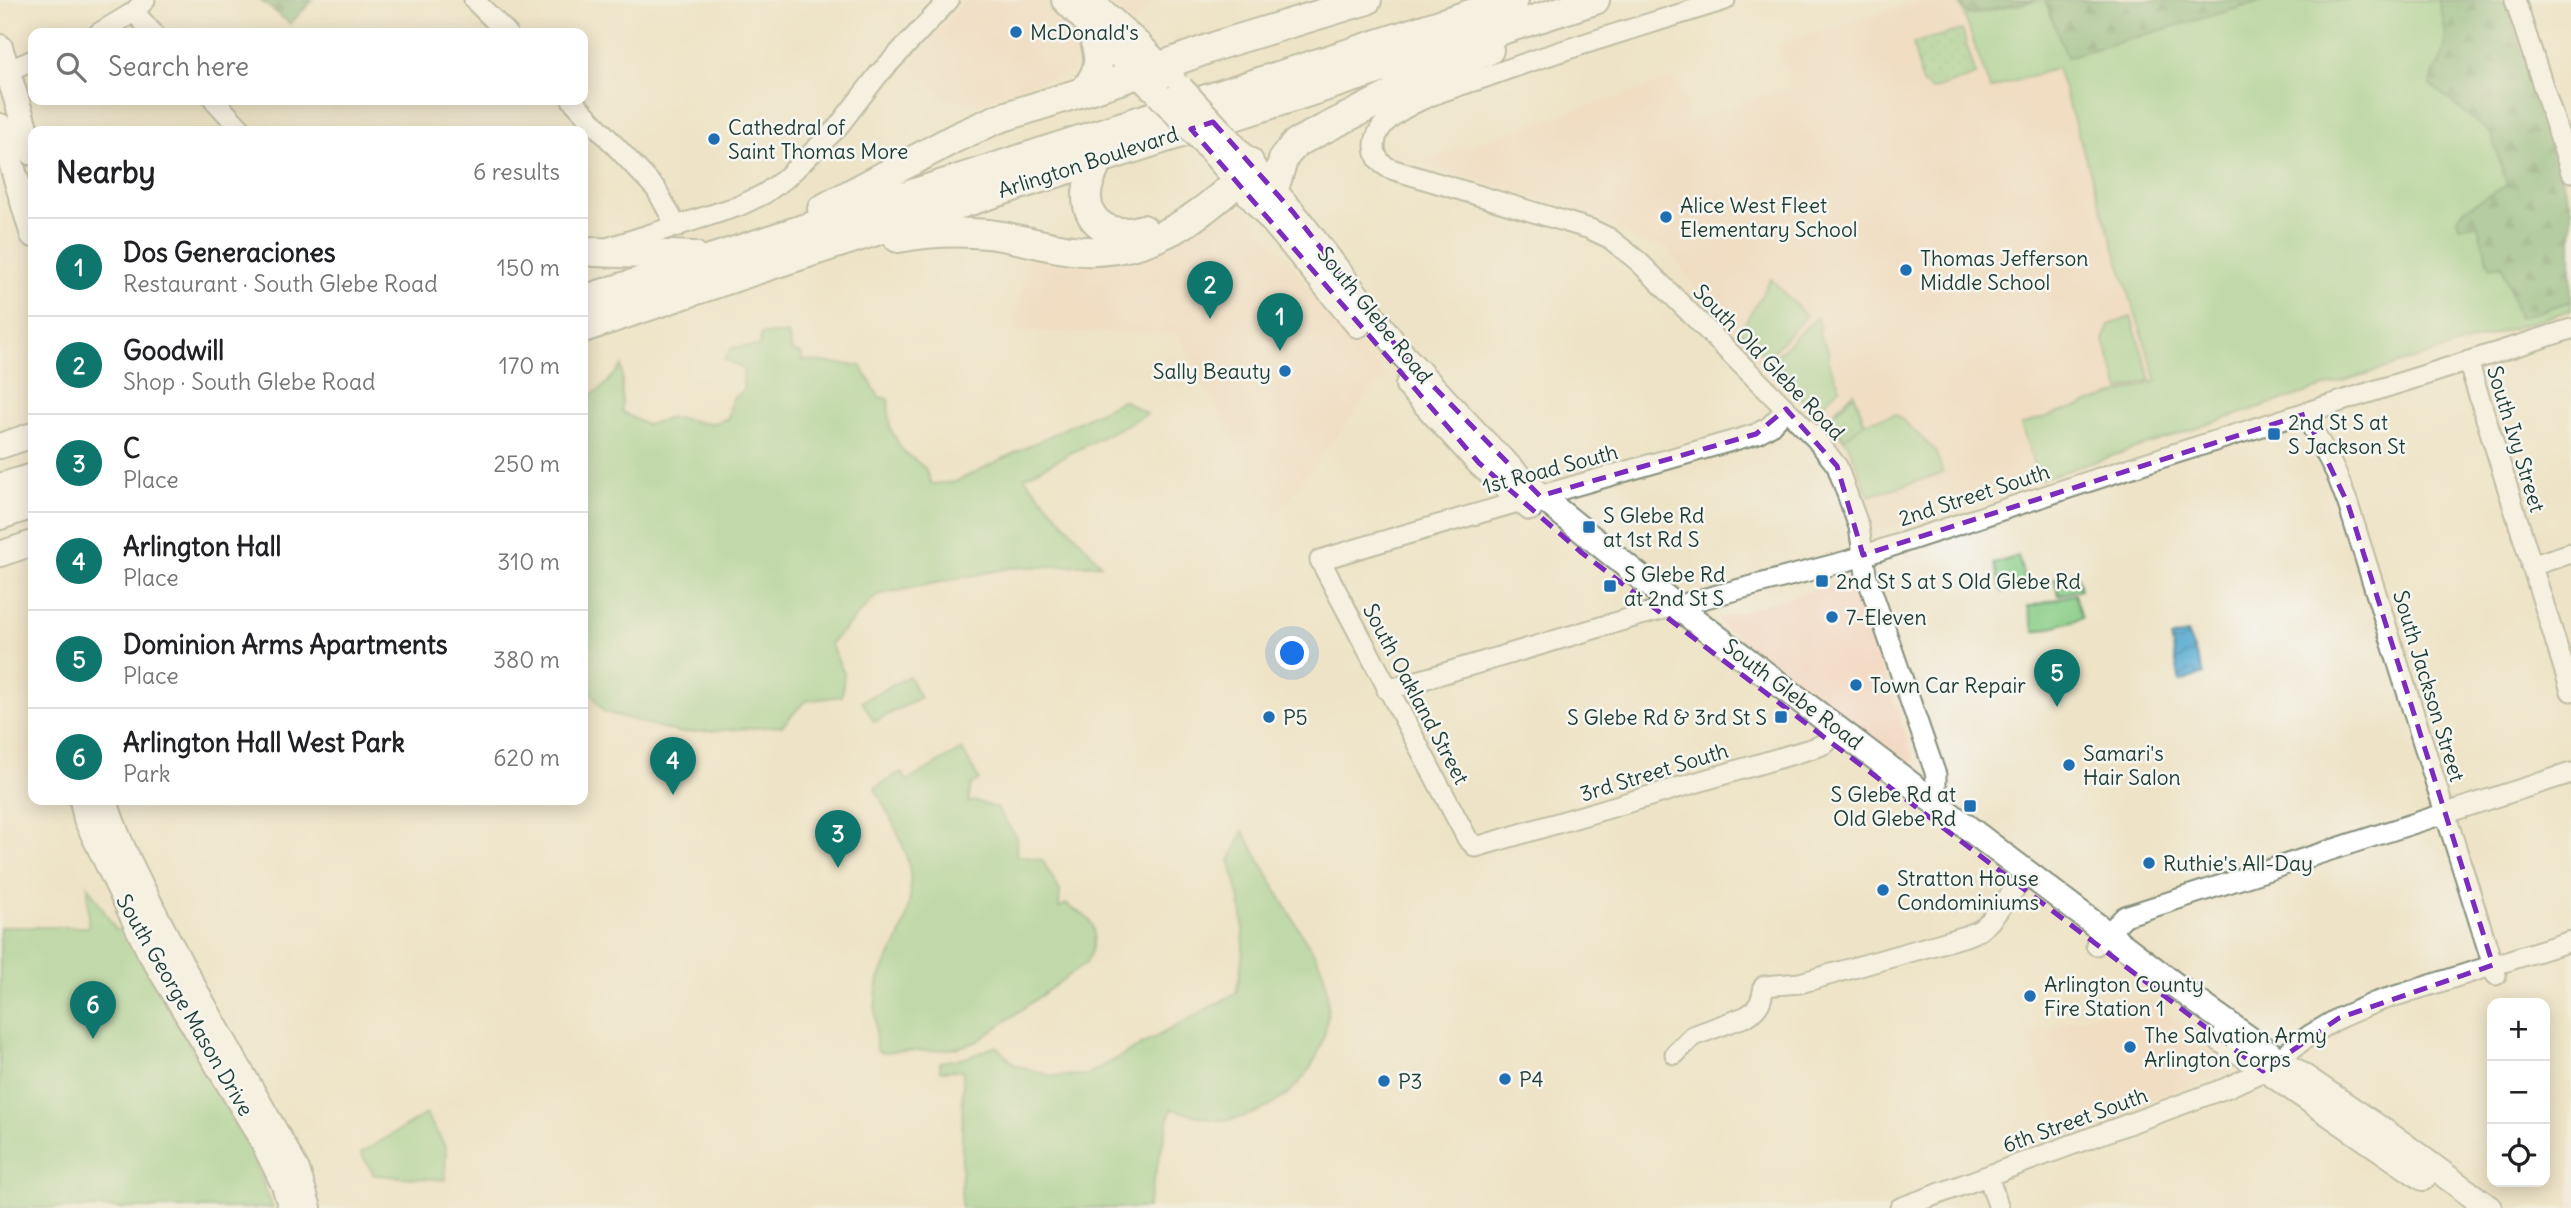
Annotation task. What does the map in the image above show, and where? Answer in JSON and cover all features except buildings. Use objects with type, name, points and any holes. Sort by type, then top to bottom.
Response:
[{"type":"highway","points":[[766,240],[974,129],[1010,114],[1367,0]]},
{"type":"highway","name":"Arlington Boulevard","points":[[588,298],[1514,0]]},
{"type":"highway","name":"Arlington Boulevard","points":[[588,326],[1100,158],[1595,0]]},
{"type":"highway","points":[[1274,189],[1284,157],[1296,143],[1491,49],[1562,11]]},
{"type":"highway","points":[[1084,92],[1096,75],[1099,64],[1090,12]]},
{"type":"highway","points":[[1100,158],[1089,182],[1087,203],[1095,220],[1105,229],[1117,233],[1139,230],[1169,217],[1239,172]]},
{"type":"highway","points":[[786,260],[911,235],[941,232],[991,234],[1074,251],[1140,244],[1196,215],[1239,172]]},
{"type":"highway","points":[[589,254],[714,256]]},
{"type":"highway","points":[[588,343],[672,309],[685,295]]},
{"type":"highway","points":[[0,488],[28,480]]},
{"type":"highway","points":[[0,515],[28,506]]},
{"type":"main road","name":"South Glebe Road","points":[[1064,0],[1090,12],[1149,69],[1216,141],[1239,172],[1317,259],[1479,463],[1531,498],[1667,609],[2271,1066],[2443,1191],[2462,1208]]},
{"type":"main road","points":[[3,64],[28,138]]},
{"type":"main road","points":[[0,126],[28,218]]},
{"type":"main road","name":"South Glebe Road","points":[[1239,172],[1274,189],[1317,259]]},
{"type":"main road","points":[[0,446],[28,437]]},
{"type":"main road","points":[[0,554],[28,545]]},
{"type":"main road","name":"South Glebe Road","points":[[1833,734],[1936,802],[2024,878]]},
{"type":"main road","name":"South George Mason Drive","points":[[83,805],[86,819],[149,951],[260,1136],[284,1185],[291,1208]]},
{"type":"main road","name":"South George Mason Drive","points":[[106,805],[112,825],[171,945],[296,1170],[309,1208]]},
{"type":"main road","name":"South Glebe Road","points":[[2271,1066],[2401,1143],[2489,1208]]},
{"type":"street","points":[[474,0],[502,28]]},
{"type":"street","points":[[589,254],[739,206],[764,194],[785,179],[837,128],[878,75],[949,0]]},
{"type":"street","name":"South Old Glebe Road","points":[[1725,0],[1506,69],[1401,111],[1381,127],[1375,141],[1376,155],[1381,163],[1389,168],[1578,225],[1609,238],[1638,261],[1815,438],[1837,466],[1859,527],[1866,574],[1936,775],[1936,802]]},
{"type":"street","points":[[2515,0],[2571,172]]},
{"type":"street","points":[[106,28],[139,6],[150,28]]},
{"type":"street","points":[[3,64],[28,62]]},
{"type":"street","points":[[219,105],[238,126]]},
{"type":"street","points":[[577,105],[656,189],[677,227]]},
{"type":"street","name":"2nd Street South","points":[[1387,690],[1863,555],[2571,329]]},
{"type":"street","name":"South Ivy Street","points":[[2468,361],[2571,691]]},
{"type":"street","name":"1st Road South","points":[[1320,560],[1756,435],[1786,410]]},
{"type":"street","name":"South Jackson Street","points":[[2305,414],[2336,473],[2348,505],[2495,971]]},
{"type":"street","points":[[2531,566],[2571,553]]},
{"type":"street","name":"South Oakland Street","points":[[1320,560],[1467,838],[1476,847]]},
{"type":"street","name":"3rd Street South","points":[[1476,847],[1817,747],[1833,734]]},
{"type":"street","points":[[2102,939],[2125,916],[2571,773]]},
{"type":"street","points":[[1675,1054],[1693,1036],[1747,1016],[1755,1010],[1762,1002],[1764,985],[1800,984],[1980,930],[2024,878]]},
{"type":"street","name":"6th Street South","points":[[1900,1208],[2226,1088],[2271,1066],[2310,1035],[2339,1018],[2376,1002],[2495,971],[2571,941]]},
{"type":"street","points":[[1988,1176],[1999,1208]]},
{"type":"highlighted area","points":[[1213,122],[1293,212],[1404,356],[1540,496],[1756,434],[1786,409],[1837,466],[1863,555],[2305,414],[2348,504],[2493,965],[2339,1018],[2263,1071],[1582,553],[1479,463],[1191,129]]},
{"type":"shaded area","points":[[966,0],[1042,0],[1088,43],[1070,71],[975,105],[947,100],[909,64]]},
{"type":"shaded area","points":[[1104,0],[1152,0],[1132,26]]},
{"type":"shaded area","points":[[1922,0],[1959,0],[1990,89],[2056,67],[2157,382],[2022,425],[2039,480],[1881,531],[1873,527],[1866,511],[1867,498],[1843,443],[1719,321],[1667,247],[1639,242],[1619,227],[1577,210],[1423,165],[1425,160],[1675,78],[1689,120],[1791,87],[1778,45]]},
{"type":"shaded area","points":[[1243,207],[1386,378],[1371,391],[1275,516],[1178,334],[1014,331],[1029,253],[1214,217]]},
{"type":"shaded area","points":[[1850,579],[1856,588],[1914,760],[1908,766],[1717,619]]},
{"type":"shaded area","points":[[2146,998],[2233,1062],[2233,1070],[2062,1134],[2026,1035]]},
{"type":"green space","points":[[260,0],[313,0],[290,24]]},
{"type":"green space","points":[[1959,0],[2505,0],[2571,208],[2571,310],[2039,480],[2021,425],[2157,381],[2057,68],[1990,89]]},
{"type":"green space","points":[[1960,0],[2039,0],[1968,15]]},
{"type":"green space","points":[[2045,0],[2266,0],[2067,57]]},
{"type":"green space","points":[[2438,0],[2505,0],[2571,208],[2571,301],[2519,318],[2502,265],[2490,267],[2477,224],[2459,227],[2457,218],[2465,209],[2507,185],[2491,134],[2431,85],[2434,71],[2443,55],[2445,41],[2445,27]]},
{"type":"green space","points":[[1962,30],[1976,75],[1932,90],[1922,83],[1913,43]]},
{"type":"green space","points":[[1771,279],[1806,316],[1767,358],[1740,331]]},
{"type":"green space","points":[[1817,317],[1819,335],[1828,349],[1829,363],[1840,387],[1815,412],[1767,364]]},
{"type":"green space","points":[[2131,317],[2151,380],[2120,390],[2104,341],[2109,325]]},
{"type":"green space","points":[[761,334],[788,334],[792,351],[802,354],[801,360],[861,366],[879,397],[888,399],[890,428],[902,450],[925,468],[931,484],[955,482],[1123,400],[1147,414],[1024,477],[1101,564],[1009,568],[877,595],[830,644],[844,673],[842,696],[805,701],[782,726],[680,733],[604,712],[588,688],[588,397],[602,388],[622,366],[622,412],[646,425],[674,418],[706,423],[719,421],[728,418],[732,398],[743,391],[743,369],[724,359],[733,347],[760,346]]},
{"type":"green space","points":[[1854,392],[1865,422],[1896,414],[1935,450],[1943,473],[1869,496],[1848,444],[1826,419]]},
{"type":"green space","points":[[1854,395],[1864,423],[1845,438],[1828,419]]},
{"type":"green space","points":[[2018,556],[2026,585],[2002,592],[1994,564]]},
{"type":"green space","points":[[2076,572],[2081,589],[2059,595],[2054,579]]},
{"type":"green space","points":[[2075,594],[2082,618],[2035,632],[2028,607]]},
{"type":"green space","points":[[909,676],[920,698],[874,722],[862,701]]},
{"type":"green space","points":[[962,749],[979,780],[971,785],[968,803],[975,801],[997,808],[1017,838],[1016,855],[1042,860],[1060,891],[1059,908],[1066,904],[1090,920],[1094,932],[1093,945],[1086,963],[978,1041],[948,1049],[881,1053],[876,1049],[877,988],[903,928],[911,884],[903,846],[875,788],[901,772],[907,781]]},
{"type":"green space","points":[[1243,831],[1318,959],[1324,975],[1328,1000],[1326,1024],[1321,1046],[1311,1067],[1297,1085],[1258,1112],[1226,1120],[1210,1119],[1171,1109],[1147,1208],[961,1208],[963,1070],[940,1071],[940,1062],[969,1057],[996,1046],[1015,1065],[1052,1076],[1087,1075],[1236,993],[1242,958],[1243,927],[1230,861]]},
{"type":"green space","points":[[88,886],[116,930],[123,930],[249,1148],[273,1208],[0,1208],[0,927],[88,927]]},
{"type":"green space","points":[[426,1114],[446,1148],[445,1180],[374,1175],[361,1153]]},
{"type":"water","points":[[2187,633],[2204,674],[2180,682],[2171,638]]},
{"type":"place","name":"McDonald's","points":[[1016,32]]},
{"type":"place","name":"Cathedral of Saint Thomas More","points":[[714,139]]},
{"type":"place","name":"Alice West Fleet Elementary School","points":[[1666,217]]},
{"type":"place","name":"Thomas Jefferson Middle School","points":[[1906,270]]},
{"type":"place","name":"Goodwill","points":[[1210,319]]},
{"type":"place","name":"Dos Generaciones","points":[[1280,351]]},
{"type":"place","name":"Sally Beauty","points":[[1285,371]]},
{"type":"place","name":"2nd St S at S Jackson St","points":[[2274,434]]},
{"type":"place","name":"S Glebe Rd at 1st Rd S","points":[[1589,527]]},
{"type":"place","name":"2nd St S at S Old Glebe Rd","points":[[1822,581]]},
{"type":"place","name":"S Glebe Rd at 2nd St S","points":[[1610,586]]},
{"type":"place","name":"7-Eleven","points":[[1832,617]]},
{"type":"place","name":"Town Car Repair","points":[[1856,685]]},
{"type":"place","name":"Dominion Arms Apartments","points":[[2057,707]]},
{"type":"place","name":"P5","points":[[1269,717]]},
{"type":"place","name":"S Glebe Rd & 3rd St S","points":[[1781,717]]},
{"type":"place","name":"Samari's Hair Salon","points":[[2069,765]]},
{"type":"place","name":"Arlington Hall","points":[[673,795]]},
{"type":"place","name":"S Glebe Rd at Old Glebe Rd","points":[[1970,806]]},
{"type":"place","name":"Ruthie's All-Day","points":[[2149,863]]},
{"type":"place","name":"C","points":[[838,868]]},
{"type":"place","name":"Stratton House Condominiums","points":[[1883,890]]},
{"type":"place","name":"Arlington County Fire Station 1","points":[[2030,996]]},
{"type":"place","name":"Arlington Hall West Park","points":[[93,1039]]},
{"type":"place","name":"The Salvation Army Arlington Corps","points":[[2130,1047]]},
{"type":"place","name":"P4","points":[[1505,1079]]},
{"type":"place","name":"P3","points":[[1384,1081]]}]
